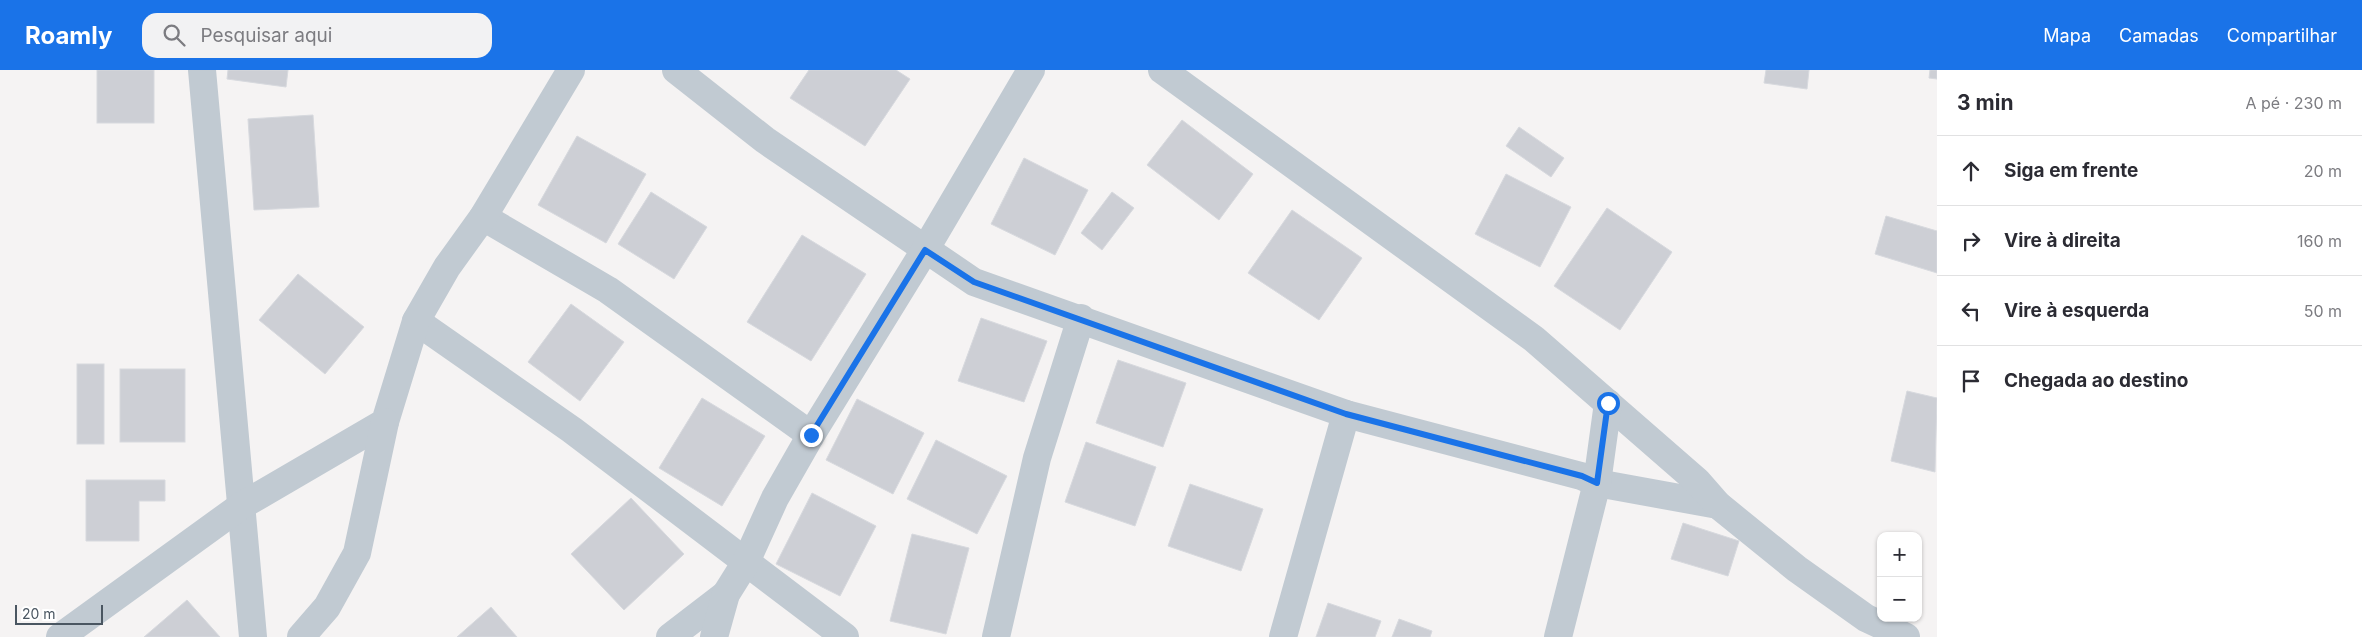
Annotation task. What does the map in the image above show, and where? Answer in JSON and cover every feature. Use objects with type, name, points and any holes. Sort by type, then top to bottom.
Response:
[{"type":"street","points":[[202,70],[253,637]]},
{"type":"street","points":[[301,637],[327,607],[357,553],[385,422],[416,321],[447,267],[483,217],[571,70]]},
{"type":"street","points":[[676,70],[765,140],[974,282],[1082,318],[1346,414],[1582,476],[1597,483],[1718,505]]},
{"type":"street","points":[[714,637],[726,594],[746,562],[776,498],[811,435],[925,250],[1031,70]]},
{"type":"street","points":[[1162,70],[1534,339],[1697,481],[1718,505],[1798,569],[1863,627],[1906,637]]},
{"type":"street","points":[[483,217],[608,290],[811,435]]},
{"type":"street","points":[[996,637],[1037,458],[1082,318]]},
{"type":"street","points":[[416,321],[572,430],[845,637]]},
{"type":"street","points":[[1558,637],[1597,483],[1608,403]]},
{"type":"street","points":[[1283,637],[1346,414]]},
{"type":"street","points":[[60,637],[240,506],[385,422]]},
{"type":"street","points":[[670,637],[726,594]]},
{"type":"building","points":[[97,70],[154,70],[154,123],[97,123]]},
{"type":"building","points":[[228,70],[288,70],[286,87],[227,79]]},
{"type":"building","points":[[809,70],[896,70],[910,79],[865,146],[790,98]]},
{"type":"building","points":[[1766,70],[1809,70],[1807,89],[1764,83]]},
{"type":"building","points":[[1930,70],[1937,70],[1937,79],[1929,78]]},
{"type":"building","points":[[313,115],[319,207],[254,210],[248,119]]},
{"type":"building","points":[[1182,120],[1253,174],[1219,220],[1147,165]]},
{"type":"building","points":[[1519,127],[1564,158],[1551,177],[1506,146]]},
{"type":"building","points":[[577,136],[646,174],[606,243],[538,205]]},
{"type":"building","points":[[1024,158],[1088,190],[1055,255],[991,224]]},
{"type":"building","points":[[1506,174],[1571,207],[1540,267],[1475,234]]},
{"type":"building","points":[[651,192],[707,227],[674,279],[618,244]]},
{"type":"building","points":[[1112,192],[1134,208],[1102,250],[1081,233]]},
{"type":"building","points":[[1607,208],[1672,252],[1620,330],[1554,286]]},
{"type":"building","points":[[1292,210],[1362,258],[1319,320],[1248,273]]},
{"type":"building","points":[[1886,216],[1937,231],[1937,273],[1875,254]]},
{"type":"building","points":[[802,235],[866,274],[811,361],[747,322]]},
{"type":"building","points":[[298,274],[364,327],[325,374],[259,320]]},
{"type":"building","points":[[571,304],[624,342],[580,401],[528,362]]},
{"type":"building","points":[[981,318],[1047,341],[1024,402],[958,381]]},
{"type":"building","points":[[1118,360],[1186,383],[1163,447],[1096,423]]},
{"type":"building","points":[[77,364],[104,364],[104,444],[77,444]]},
{"type":"building","points":[[120,369],[185,369],[185,442],[120,442]]},
{"type":"building","points":[[1907,391],[1937,398],[1935,472],[1891,461]]},
{"type":"building","points":[[702,398],[765,436],[722,506],[659,468]]},
{"type":"building","points":[[857,399],[924,433],[893,494],[826,460]]},
{"type":"building","points":[[936,440],[1007,476],[977,534],[907,499]]},
{"type":"building","points":[[1086,442],[1156,467],[1135,526],[1065,502]]},
{"type":"building","points":[[86,480],[165,480],[165,501],[139,501],[139,541],[86,541]]},
{"type":"building","points":[[1190,484],[1263,509],[1241,571],[1168,546]]},
{"type":"building","points":[[812,493],[876,526],[840,596],[776,564]]},
{"type":"building","points":[[631,498],[684,554],[624,610],[571,554]]},
{"type":"building","points":[[1683,523],[1739,541],[1728,576],[1671,559]]},
{"type":"building","points":[[912,534],[969,548],[946,634],[890,621]]},
{"type":"building","points":[[187,600],[220,637],[144,637]]},
{"type":"building","points":[[1328,603],[1381,621],[1375,637],[1316,637]]},
{"type":"building","points":[[491,607],[517,637],[457,637]]},
{"type":"building","points":[[1399,619],[1432,631],[1430,637],[1392,637]]},
{"type":"route","points":[[811,435],[925,250],[974,282],[1082,318],[1346,414],[1582,476],[1597,483],[1608,403]]}]
